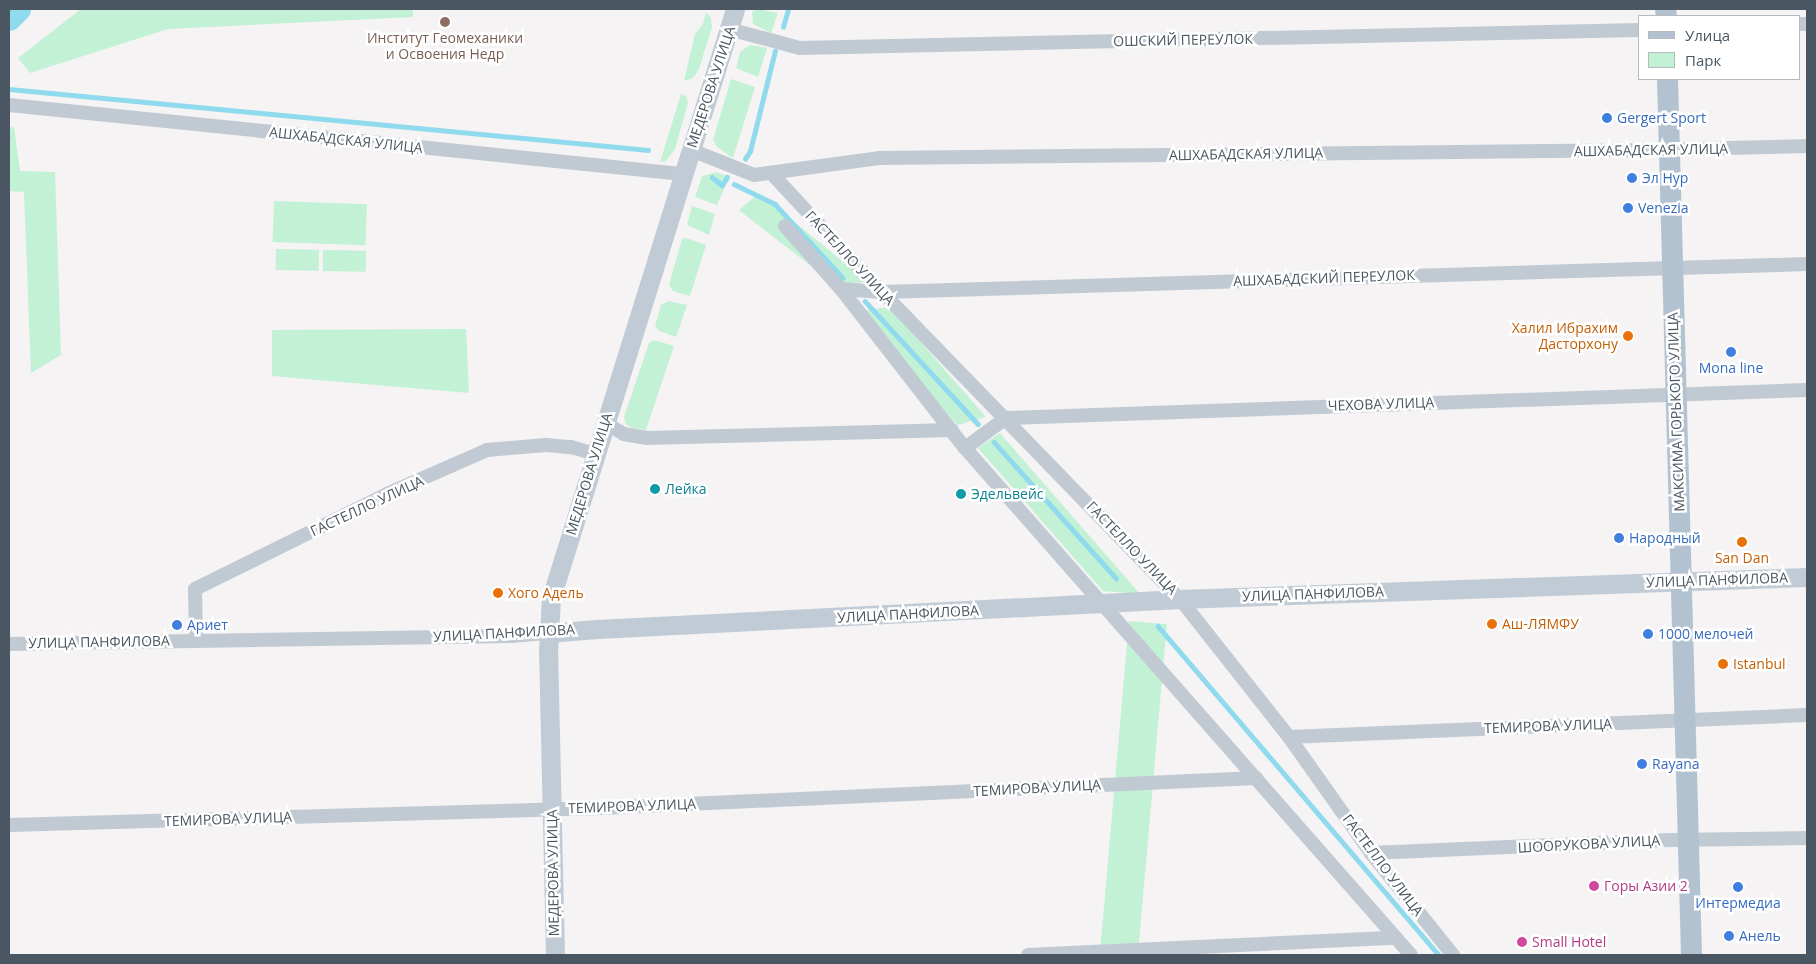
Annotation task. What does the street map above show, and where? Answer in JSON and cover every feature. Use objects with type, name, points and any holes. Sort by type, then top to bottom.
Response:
[{"type":"main road","name":"МАКСИМА ГОРЬКОГО УЛИЦА","points":[[1667,80],[1691,955]]},
{"type":"street","name":"МЕДЕРОВА УЛИЦА","points":[[555,955],[548,633],[551,598],[736,9]]},
{"type":"street","name":"ОШСКИЙ ПЕРЕУЛОК","points":[[729,29],[800,48],[1638,30]]},
{"type":"street","name":"АШХАБАДСКАЯ УЛИЦА","points":[[9,105],[683,174]]},
{"type":"street","name":"АШХАБАДСКАЯ УЛИЦА","points":[[691,150],[754,175],[879,158],[1669,150],[1807,146]]},
{"type":"street","name":"ГАСТЕЛЛО УЛИЦА","points":[[772,174],[882,292],[1180,598],[1289,737],[1371,853],[1453,955]]},
{"type":"street","name":"ГАСТЕЛЛО УЛИЦА","points":[[785,226],[841,289],[965,448],[1411,955]]},
{"type":"street","name":"АШХАБАДСКИЙ ПЕРЕУЛОК","points":[[841,289],[882,292],[1807,264]]},
{"type":"street","name":"ЧЕХОВА УЛИЦА","points":[[1006,418],[1675,393],[1807,390]]},
{"type":"street","points":[[965,448],[1006,418]]},
{"type":"street","points":[[605,423],[624,434],[647,438],[952,430]]},
{"type":"street","name":"ГАСТЕЛЛО УЛИЦА","points":[[196,640],[195,589],[387,494],[487,450],[546,445],[571,447],[595,454]]},
{"type":"street","name":"УЛИЦА ПАНФИЛОВА","points":[[9,644],[511,636],[598,628],[1103,604],[1180,598],[1807,577]]},
{"type":"street","name":"ТЕМИРОВА УЛИЦА","points":[[1289,737],[1807,715]]},
{"type":"street","name":"ТЕМИРОВА УЛИЦА","points":[[9,825],[551,809],[1256,778]]},
{"type":"street","name":"ШООРУКОВА УЛИЦА","points":[[1371,853],[1688,840],[1807,838]]},
{"type":"street","points":[[1028,955],[1395,938]]},
{"type":"green space","points":[[81,9],[413,9],[413,17],[168,29],[30,73],[18,58]]},
{"type":"green space","points":[[757,9],[778,13],[771,33],[753,24],[752,12]]},
{"type":"green space","points":[[706,12],[711,18],[712,27],[699,69],[693,78],[684,81],[695,34],[703,24]]},
{"type":"green space","points":[[750,45],[767,48],[758,77],[736,68],[740,52]]},
{"type":"green space","points":[[731,79],[755,87],[733,158],[717,147],[713,140]]},
{"type":"green space","points":[[681,94],[686,96],[688,103],[675,149],[666,161],[660,162]]},
{"type":"green space","points":[[14,127],[20,171],[55,172],[61,355],[31,373],[24,192],[9,191],[9,128]]},
{"type":"green space","points":[[717,172],[729,177],[717,205],[695,197],[702,176]]},
{"type":"green space","points":[[759,193],[868,282],[834,284],[739,210]]},
{"type":"green space","points":[[274,201],[367,204],[366,245],[273,242]]},
{"type":"green space","points":[[692,206],[715,214],[709,235],[687,225]]},
{"type":"green space","points":[[686,238],[706,245],[690,296],[673,291],[669,285],[682,239]]},
{"type":"green space","points":[[276,249],[319,250],[319,271],[276,270]]},
{"type":"green space","points":[[323,250],[366,251],[366,272],[323,271]]},
{"type":"green space","points":[[669,301],[687,305],[676,337],[659,331],[655,326],[661,305]]},
{"type":"green space","points":[[890,307],[986,417],[957,425],[858,311]]},
{"type":"green space","points":[[466,329],[469,393],[272,376],[272,330]]},
{"type":"green space","points":[[654,340],[674,346],[646,430],[632,428],[626,424],[624,417],[649,343]]},
{"type":"green space","points":[[1000,433],[1140,594],[1103,591],[978,448]]},
{"type":"green space","points":[[1129,621],[1167,624],[1138,955],[1100,955]]},
{"type":"waterway","points":[[9,18],[18,9]]},
{"type":"waterway","points":[[783,27],[788,9]]},
{"type":"waterway","points":[[745,159],[750,151],[775,51]]},
{"type":"waterway","points":[[9,89],[648,150]]},
{"type":"waterway","points":[[712,177],[722,185],[727,177]]},
{"type":"waterway","points":[[734,184],[775,204],[843,278]]},
{"type":"waterway","points":[[865,301],[978,424]]},
{"type":"waterway","points":[[994,442],[1116,578]]},
{"type":"waterway","points":[[1158,626],[1439,955]]},
{"type":"place","name":"Институт Геомеханики и Освоения Недр","points":[[445,22]]},
{"type":"place","name":"Gergert Sport","points":[[1607,118]]},
{"type":"place","name":"Эл Нур","points":[[1632,178]]},
{"type":"place","name":"Venezia","points":[[1628,208]]},
{"type":"place","name":"Халил Ибрахим Дасторхону","points":[[1628,336]]},
{"type":"place","name":"Mona line","points":[[1731,352]]},
{"type":"place","name":"Лейка","points":[[655,489]]},
{"type":"place","name":"Эдельвейс","points":[[961,494]]},
{"type":"place","name":"Народный","points":[[1619,538]]},
{"type":"place","name":"San Dan","points":[[1742,542]]},
{"type":"place","name":"Хого Адель","points":[[498,593]]},
{"type":"place","name":"Аш-ЛЯМФУ","points":[[1492,624]]},
{"type":"place","name":"Ариет","points":[[177,625]]},
{"type":"place","name":"1000 мелочей","points":[[1648,634]]},
{"type":"place","name":"Istanbul","points":[[1723,664]]},
{"type":"place","name":"Rayana","points":[[1642,764]]},
{"type":"place","name":"Горы Азии 2","points":[[1594,886]]},
{"type":"place","name":"Интермедиа","points":[[1738,887]]},
{"type":"place","name":"Анель","points":[[1729,936]]},
{"type":"place","name":"Small Hotel","points":[[1522,942]]}]
